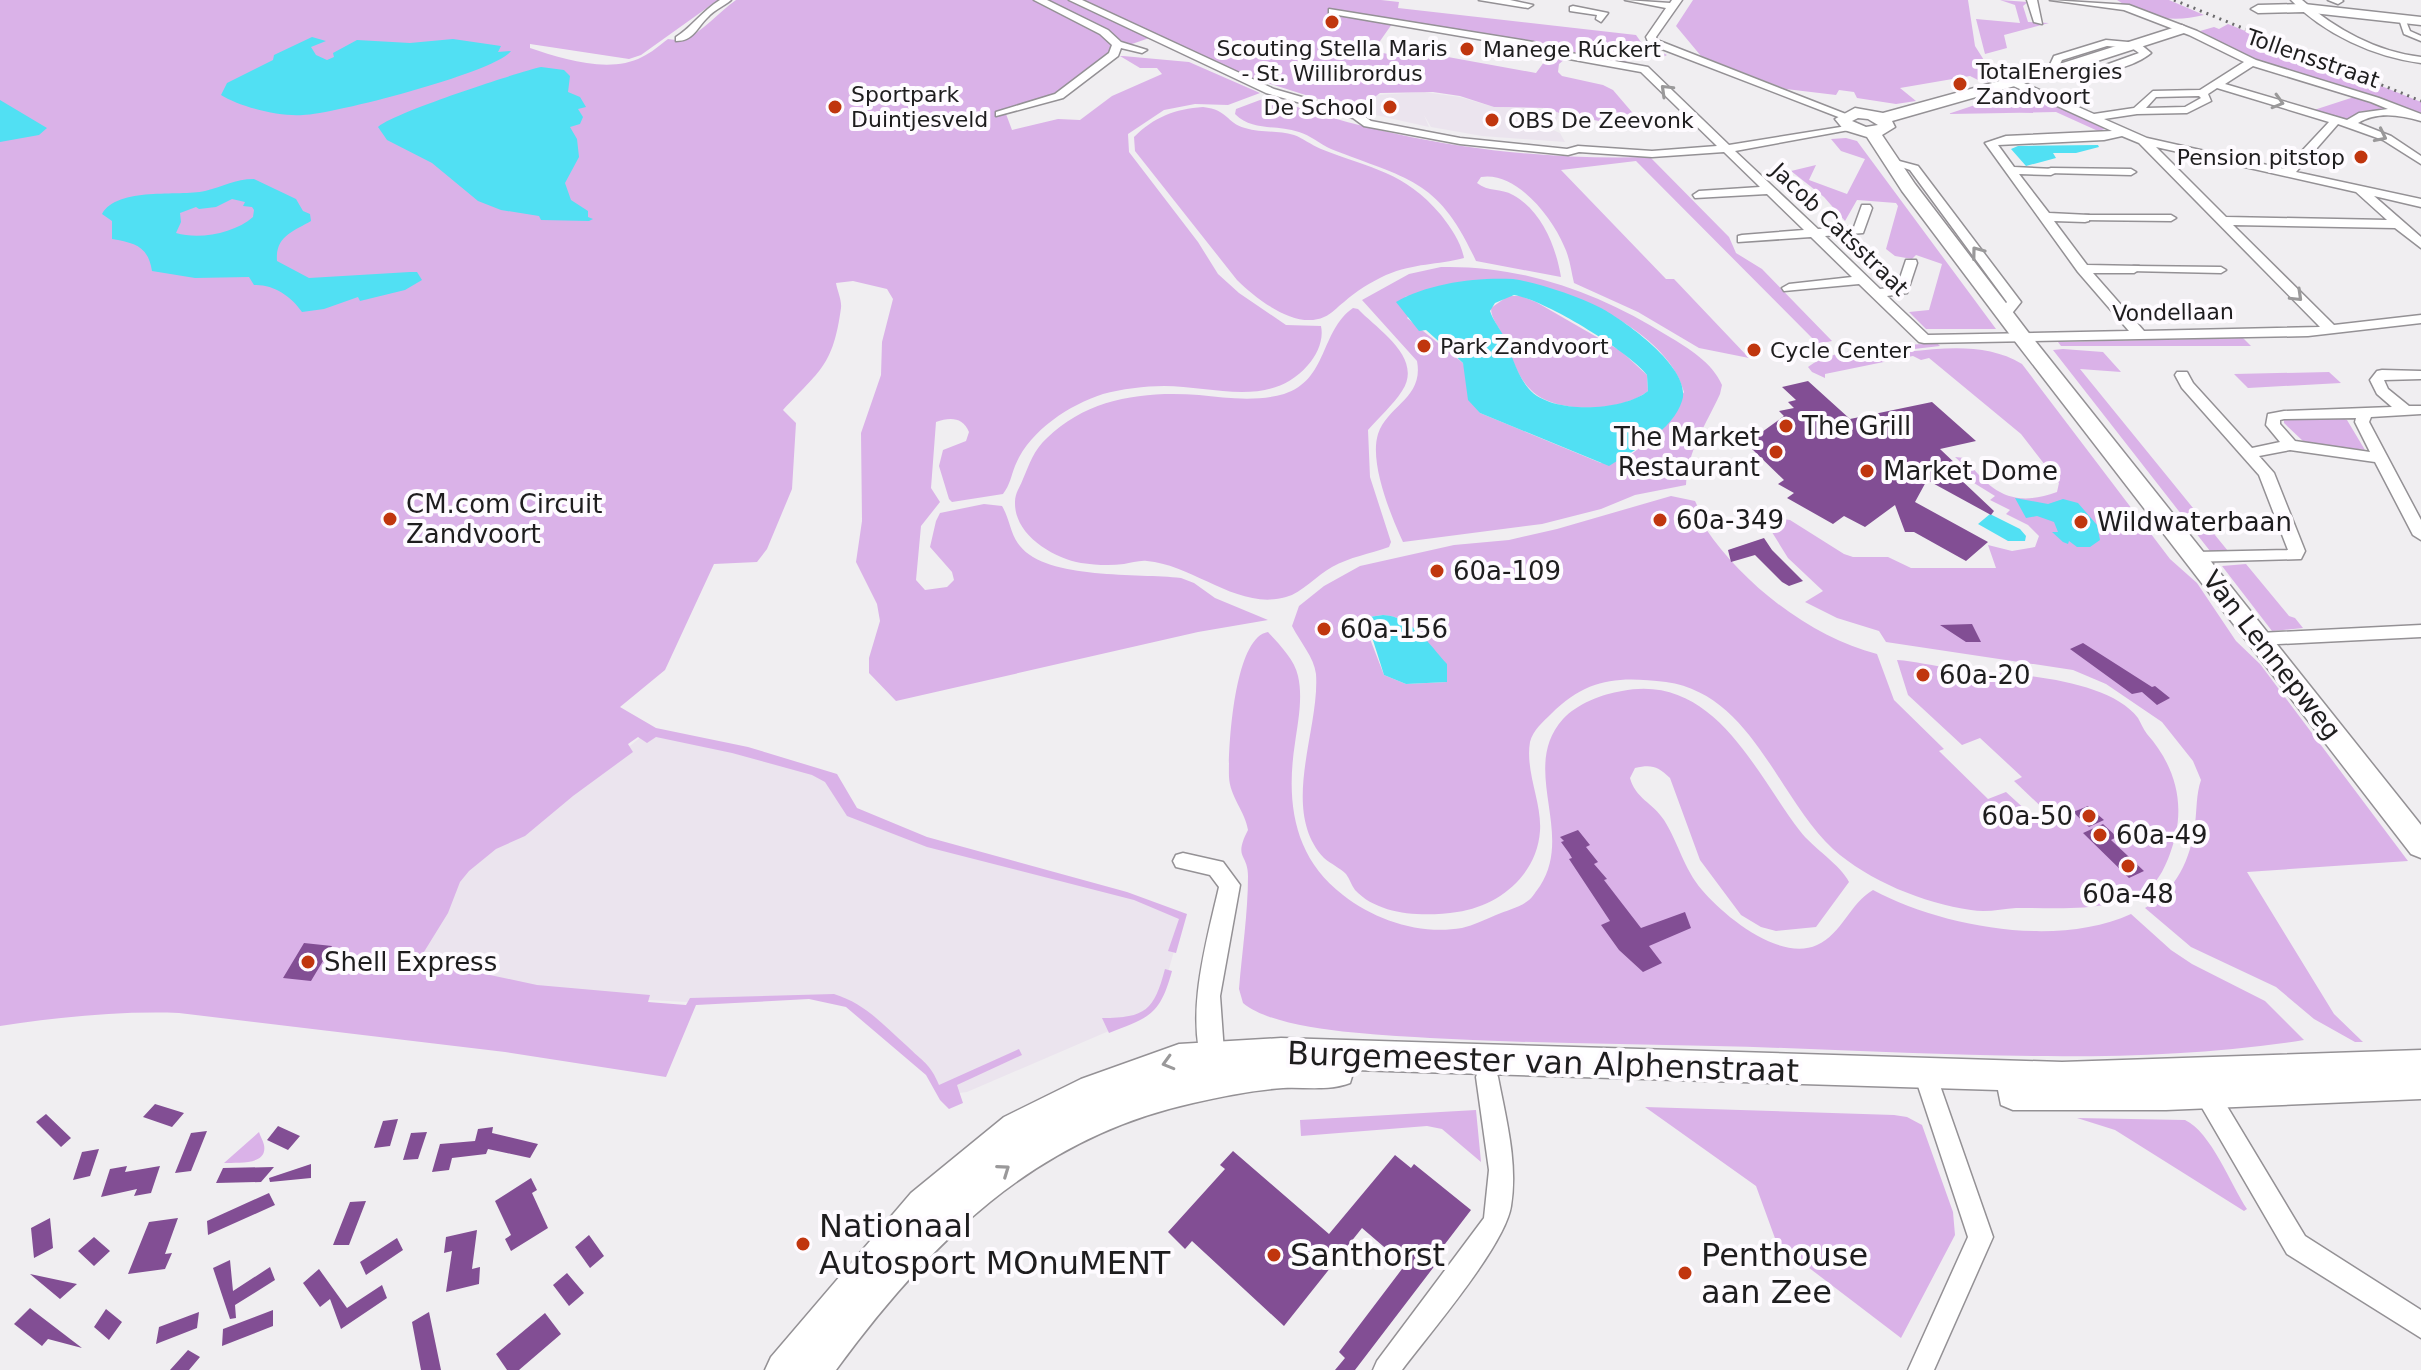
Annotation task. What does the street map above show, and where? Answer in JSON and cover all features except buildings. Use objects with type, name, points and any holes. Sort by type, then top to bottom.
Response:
[{"type":"main road","points":[[2258,9],[2300,4],[2421,21]]},
{"type":"main road","points":[[1847,122],[1877,126],[2182,29]]},
{"type":"main road","name":"Van Lennepweg","points":[[1877,126],[1908,187],[2421,846]]},
{"type":"main road","name":"Burgemeester van Alphenstraat","points":[[784,1370],[923,1205],[1005,1137],[1051,1109],[1132,1074],[1179,1059],[1215,1068],[1313,1071],[1486,1068],[1928,1082],[2067,1096],[2421,1065]]},
{"type":"main road","name":"Burgemeester van Alphenstraat","points":[[813,1370],[849,1322],[938,1221],[1007,1167],[1060,1135],[1188,1085],[1215,1068]]},
{"type":"main road","name":"Burgemeester van Alphenstraat","points":[[2200,1083],[2421,1083]]},
{"type":"street","points":[[680,39],[695,29],[702,16],[726,0]]},
{"type":"street","points":[[1039,0],[1104,32],[1116,49]]},
{"type":"street","points":[[1074,0],[1270,91],[1357,116],[1368,124],[1414,133],[1568,152],[1578,149],[1652,154],[1727,149],[1802,138],[1847,122]]},
{"type":"street","points":[[1484,0],[1528,5]]},
{"type":"street","points":[[1573,9],[1598,16],[1600,0]]},
{"type":"street","points":[[1630,0],[1675,3]]},
{"type":"street","points":[[2034,0],[2039,22]]},
{"type":"street","name":"Tollensstraat","points":[[2034,0],[2126,7],[2252,62],[2421,118]]},
{"type":"street","points":[[1675,3],[1651,37],[1661,47],[1847,122]]},
{"type":"street","points":[[2300,4],[2344,34],[2421,60]]},
{"type":"street","points":[[1332,11],[1533,45],[1558,54],[1653,64],[1677,53]]},
{"type":"street","points":[[2401,18],[2407,32],[2421,39]]},
{"type":"street","points":[[1000,114],[1059,96],[1116,49],[1142,52],[1159,41]]},
{"type":"street","points":[[1163,55],[1178,50]]},
{"type":"street","points":[[2137,111],[2153,94],[2202,93],[2252,62]]},
{"type":"street","name":"Jacob Catsstraat","points":[[1653,64],[1727,149],[1924,339]]},
{"type":"street","points":[[2013,82],[2143,141],[2421,203]]},
{"type":"street","points":[[2218,85],[2350,123],[2387,138],[2421,161]]},
{"type":"street","points":[[2092,118],[2137,111],[2190,109],[2207,99],[2202,93]]},
{"type":"street","points":[[2350,123],[2363,115],[2404,111]]},
{"type":"street","points":[[2288,173],[2337,119]]},
{"type":"street","points":[[2122,132],[2104,137],[2006,139],[1991,143],[2083,269],[2139,334]]},
{"type":"street","points":[[2143,141],[2330,329]]},
{"type":"street","points":[[2009,170],[2131,172]]},
{"type":"street","points":[[1699,195],[1771,190]]},
{"type":"street","points":[[2360,190],[2421,244]]},
{"type":"street","points":[[1742,239],[1859,230],[1866,208]]},
{"type":"street","points":[[2044,217],[2171,218]]},
{"type":"street","points":[[2201,219],[2396,224]]},
{"type":"street","points":[[1879,293],[1902,290],[1911,263]]},
{"type":"street","points":[[2083,269],[2221,270]]},
{"type":"street","points":[[2250,270],[2269,270]]},
{"type":"street","points":[[1789,288],[1865,279]]},
{"type":"street","name":"Vondellaan","points":[[1924,339],[2330,329],[2421,319]]},
{"type":"street","points":[[2414,410],[2382,391],[2377,380],[2382,374],[2421,375]]},
{"type":"street","points":[[2182,375],[2187,385],[2266,473],[2297,551],[2295,555],[2279,557],[2196,558]]},
{"type":"street","points":[[2290,445],[2273,425],[2273,417],[2414,410]]},
{"type":"street","points":[[2365,413],[2362,422],[2421,535]]},
{"type":"street","points":[[2250,453],[2290,445],[2380,458]]},
{"type":"street","points":[[2259,639],[2421,631]]},
{"type":"street","points":[[1183,861],[1216,868],[1230,885],[1207,993],[1207,1021],[1215,1068]]},
{"type":"street","points":[[1386,1370],[1495,1224],[1500,1208],[1500,1174],[1486,1068]]},
{"type":"street","points":[[1921,1370],[1981,1237],[1928,1082]]},
{"type":"street","points":[[2200,1083],[2296,1245],[2421,1325]]},
{"type":"shaded area","name":"CM.com Circuit Zandvoort","points":[[0,0],[718,0],[641,55],[629,59],[530,44],[530,48],[556,56],[601,65],[629,62],[642,57],[668,39],[683,41],[736,0],[1036,0],[1107,37],[1111,45],[1110,54],[1058,95],[1006,114],[1012,130],[1058,119],[1080,120],[1112,96],[1162,74],[1157,68],[1140,68],[1120,56],[1189,62],[1260,93],[1228,105],[1195,104],[1164,110],[1128,134],[1129,152],[1198,242],[1218,274],[1239,293],[1286,325],[1321,326],[1321,342],[1311,361],[1293,379],[1259,391],[1157,386],[1117,391],[1090,399],[1064,412],[1040,431],[1021,453],[1003,494],[952,502],[949,499],[939,466],[943,450],[966,441],[969,432],[963,423],[956,420],[936,422],[931,488],[940,502],[921,526],[916,580],[925,590],[947,587],[954,580],[952,572],[930,547],[940,513],[984,504],[1002,506],[1020,546],[1033,557],[1051,565],[1095,573],[1181,578],[1215,598],[1268,620],[1198,632],[896,701],[869,673],[869,658],[880,621],[877,604],[856,562],[862,521],[861,433],[881,375],[882,342],[893,299],[887,289],[853,281],[836,283],[841,308],[829,355],[816,375],[783,410],[796,423],[792,489],[767,549],[757,562],[714,564],[665,670],[620,707],[656,728],[748,747],[837,774],[857,808],[927,837],[1127,892],[1187,914],[1176,953],[1168,951],[1179,919],[1134,900],[927,847],[847,816],[825,782],[812,775],[732,753],[656,737],[647,743],[638,737],[628,744],[633,752],[525,836],[496,849],[469,871],[460,882],[448,913],[419,960],[537,985],[650,995],[648,1002],[686,1005],[690,998],[834,994],[865,1009],[926,1063],[939,1085],[1019,1049],[1022,1055],[957,1085],[963,1103],[949,1109],[940,1100],[926,1075],[846,1007],[809,999],[696,1005],[666,1077],[505,1052],[179,1013],[89,1015],[0,1026]]},
{"type":"shaded area","points":[[1046,0],[1381,0],[1399,2],[1398,8],[1636,35],[1641,42],[1667,55],[1659,59],[1633,49],[1615,57],[1632,64],[1353,12],[1330,12],[1392,24],[1373,51],[1418,60],[1426,53],[1536,73],[1547,58],[1541,54],[1566,58],[1559,64],[1558,72],[1562,76],[1613,90],[1637,118],[1615,124],[1546,108],[1494,107],[1460,96],[1433,92],[1380,93],[1356,111],[1246,76],[1158,35],[1129,45]]},
{"type":"shaded area","points":[[1693,0],[1968,0],[1975,46],[1996,79],[1984,83],[1970,76],[1900,88],[1916,101],[1896,104],[1857,98],[1854,92],[1839,90],[1836,95],[1786,89],[1701,56],[1676,26]]},
{"type":"shaded area","points":[[2000,0],[2028,2],[2023,6],[2028,22],[2049,23],[2004,35],[2007,48],[1985,54],[1976,19],[2020,23],[2015,5]]},
{"type":"shaded area","points":[[2117,0],[2169,0],[2204,15],[2170,19],[2148,15]]},
{"type":"shaded area","points":[[2228,24],[2421,102],[2421,114],[2250,58],[2200,31],[2214,27],[2219,29]]},
{"type":"shaded area","points":[[2020,90],[2105,129],[2098,131],[2056,112],[1948,114]]},
{"type":"shaded area","name":"OBS De Zeevonk","points":[[1424,92],[1460,97],[1494,107],[1556,111],[1559,114],[1553,130],[1560,133],[1565,142],[1482,136],[1431,127],[1424,115],[1429,127],[1358,111],[1375,95]]},
{"type":"shaded area","points":[[1268,97],[1361,126],[1456,145],[1553,156],[1650,157],[1729,237],[1736,253],[1762,269],[1832,341],[1818,344],[1636,161],[1561,170],[1666,279],[1674,279],[1749,358],[1699,348],[1638,312],[1574,283],[1566,251],[1542,210],[1519,189],[1494,177],[1481,177],[1477,183],[1513,195],[1532,210],[1551,242],[1561,277],[1476,261],[1448,213],[1434,197],[1418,186],[1401,176],[1331,149],[1303,133],[1249,123],[1235,114],[1236,109]]},
{"type":"shaded area","points":[[2354,97],[2390,110],[2361,111],[2348,120],[2314,110]]},
{"type":"shaded area","points":[[1203,107],[1218,111],[1245,128],[1294,135],[1400,180],[1441,215],[1458,241],[1464,258],[1386,275],[1359,290],[1324,317],[1301,319],[1277,310],[1237,280],[1135,151],[1134,137],[1149,124],[1174,112]]},
{"type":"shaded area","points":[[1831,139],[1857,141],[1996,329],[1926,329],[1909,312],[1929,310],[1942,264],[1916,255],[1912,259],[1895,256],[1886,249],[1898,206],[1896,203],[1857,200],[1845,221],[1824,197],[1791,171],[1816,165],[1809,180],[1847,194],[1865,159],[1841,151]]},
{"type":"shaded area","points":[[1441,267],[1501,271],[1531,277],[1615,307],[1699,356],[1722,385],[1694,449],[1686,485],[1635,495],[1601,509],[1542,524],[1403,542],[1383,489],[1376,446],[1383,424],[1415,384],[1417,361],[1362,300],[1409,274]],"holes":[[[1488,279],[1542,287],[1602,310],[1655,346],[1673,368],[1684,392],[1660,427],[1639,449],[1614,462],[1601,463],[1480,413],[1463,363],[1407,318],[1405,297]]]},
{"type":"shaded area","points":[[1508,296],[1521,296],[1536,302],[1621,351],[1647,375],[1648,391],[1637,398],[1606,407],[1572,407],[1542,398],[1521,378],[1492,315],[1491,308]]},
{"type":"shaded area","points":[[1353,308],[1387,335],[1403,356],[1407,367],[1407,379],[1402,391],[1368,430],[1370,477],[1391,542],[1389,547],[1326,570],[1292,595],[1268,600],[1234,593],[1165,564],[1144,561],[1102,565],[1070,560],[1037,543],[1021,525],[1016,514],[1018,490],[1038,448],[1063,425],[1099,406],[1138,396],[1178,394],[1252,399],[1284,394],[1309,378],[1334,329]]},
{"type":"shaded area","points":[[2243,338],[2251,346],[2061,346],[2058,342]]},
{"type":"shaded area","points":[[1937,343],[1940,346],[1862,355],[1964,348],[2003,355],[2022,364],[2170,559],[2197,583],[2236,641],[2260,664],[2408,861],[2247,872],[2334,1014],[2363,1042],[2355,1042],[2314,1019],[2276,987],[2191,947],[2145,908],[2165,893],[2186,861],[2193,837],[2201,780],[2193,761],[2162,722],[2106,684],[2073,670],[1886,642],[1879,631],[1837,618],[1805,602],[1823,591],[1788,558],[1770,529],[1746,524],[1760,515],[1790,520],[1844,554],[1888,557],[1911,568],[1996,568],[1988,545],[2012,551],[2035,547],[2039,536],[2028,525],[2006,514],[2010,510],[1990,500],[1995,496],[1974,483],[1968,469],[1955,457],[1965,458],[1994,488],[2015,498],[2041,497],[2057,492],[2059,483],[2021,434],[1929,358],[1921,360],[1913,356],[1825,374],[1825,378],[1808,367],[1851,351]]},
{"type":"shaded area","points":[[2053,350],[2103,352],[2121,372],[2080,369],[2228,551],[2210,551]]},
{"type":"shaded area","points":[[2329,372],[2341,383],[2248,388],[2234,374]]},
{"type":"shaded area","points":[[2284,420],[2347,420],[2365,450],[2304,442],[2284,423]]},
{"type":"shaded area","points":[[1671,496],[1695,501],[1702,522],[1721,550],[1759,589],[1804,622],[1877,654],[1894,700],[1944,749],[1939,751],[1988,799],[2006,792],[2041,824],[2054,819],[2014,781],[2022,777],[1980,738],[1962,745],[1908,695],[1897,660],[2050,679],[2102,693],[2122,704],[2138,718],[2174,779],[2178,819],[2171,852],[2162,872],[2141,893],[2125,900],[2089,907],[1977,911],[1916,896],[1880,881],[1833,849],[1795,803],[1761,750],[1742,726],[1720,706],[1696,690],[1666,682],[1633,679],[1604,682],[1577,693],[1533,734],[1529,753],[1540,831],[1532,861],[1513,886],[1473,909],[1444,914],[1403,913],[1365,899],[1355,890],[1346,874],[1324,858],[1311,839],[1304,817],[1305,769],[1316,696],[1316,674],[1310,656],[1292,626],[1299,606],[1324,586],[1360,566],[1454,545],[1509,540]],"holes":[[[1395,617],[1405,622],[1421,639],[1447,682],[1406,684],[1384,675],[1362,618]]]},
{"type":"shaded area","points":[[2246,564],[2289,616],[2303,628],[2272,631],[2222,566]]},
{"type":"shaded area","points":[[1268,632],[1290,658],[1299,684],[1300,710],[1292,786],[1293,807],[1303,846],[1326,880],[1356,904],[1384,919],[1431,929],[1462,928],[1529,900],[1540,886],[1549,865],[1552,844],[1546,779],[1546,758],[1551,738],[1563,719],[1590,700],[1622,691],[1654,689],[1682,697],[1707,712],[1728,732],[1800,831],[1840,869],[1849,882],[1816,927],[1776,931],[1761,927],[1741,915],[1700,860],[1670,778],[1654,767],[1635,768],[1630,778],[1632,785],[1664,820],[1696,882],[1724,912],[1754,934],[1787,947],[1802,949],[1817,945],[1833,934],[1873,890],[1932,914],[2000,929],[2069,930],[2131,914],[2171,950],[2192,964],[2265,1001],[2304,1040],[2159,1054],[2010,1056],[1430,1038],[1332,1030],[1259,1013],[1243,1003],[1239,989],[1248,876],[1241,851],[1248,830],[1230,784],[1229,763],[1240,673],[1247,653],[1257,639]]},
{"type":"shaded area","points":[[647,732],[831,777],[852,812],[925,841],[1134,897],[1184,916],[1159,1004],[1146,1015],[967,1092],[942,1095],[927,1070],[856,1006],[812,996],[687,1002],[534,994],[415,964],[463,871],[494,846],[528,829]]},
{"type":"shaded area","points":[[1165,969],[1172,971],[1158,1006],[1144,1018],[1109,1033],[1102,1018],[1129,1016],[1146,1009],[1157,994]]},
{"type":"shaded area","points":[[1645,1107],[1894,1115],[1907,1117],[1922,1125],[1953,1212],[1955,1235],[1901,1338],[1776,1241],[1756,1186]]},
{"type":"shaded area","points":[[1476,1110],[1481,1162],[1442,1129],[1427,1126],[1301,1136],[1300,1120]]},
{"type":"shaded area","points":[[2077,1118],[2185,1120],[2212,1147],[2247,1209],[2244,1211],[2115,1130]]},
{"type":"shaded area","points":[[259,1132],[264,1145],[261,1157],[250,1162],[224,1163]]},
{"type":"water","points":[[312,37],[326,41],[311,47],[316,55],[327,60],[334,57],[333,53],[357,40],[410,43],[453,39],[501,46],[498,52],[511,51],[477,70],[447,80],[320,113],[272,113],[221,95],[227,83]]},
{"type":"water","points":[[541,67],[564,70],[570,76],[568,92],[580,97],[586,107],[578,109],[583,117],[580,124],[570,127],[577,139],[579,157],[565,183],[571,200],[588,211],[588,217],[593,219],[589,221],[541,220],[539,216],[501,210],[478,201],[432,163],[387,140],[378,127],[429,104]]},
{"type":"water","points":[[0,100],[47,128],[39,135],[0,142]]},
{"type":"water","points":[[2018,146],[2099,147],[2076,153],[2053,153],[2056,158],[2026,166],[2011,149]]},
{"type":"water","points":[[254,179],[296,199],[303,211],[310,214],[311,221],[282,240],[277,261],[309,278],[417,272],[422,280],[405,290],[360,301],[358,297],[324,309],[302,312],[281,292],[254,285],[249,277],[195,278],[152,271],[147,256],[139,247],[112,239],[112,221],[102,214],[121,199],[149,194],[193,193]],"holes":[[[232,199],[245,202],[243,206],[254,210],[253,217],[246,223],[206,235],[176,233],[181,222],[180,213],[196,207],[216,207]]]},
{"type":"water","points":[[1499,279],[1534,284],[1581,299],[1612,314],[1655,347],[1668,361],[1683,388],[1682,401],[1670,421],[1652,439],[1609,466],[1480,413],[1468,400],[1463,363],[1426,330],[1419,331],[1396,302],[1438,286],[1469,280]],"holes":[[[1514,295],[1565,316],[1623,353],[1647,375],[1648,391],[1622,403],[1588,407],[1554,403],[1539,397],[1520,376],[1490,311],[1495,303]]]},
{"type":"water","name":"Wildwaterbaan","points":[[2015,498],[2048,504],[2063,499],[2078,503],[2097,525],[2100,540],[2090,547],[2063,542],[2052,532],[2058,532],[2054,522],[2037,516],[2026,518]]},
{"type":"water","points":[[1990,514],[2020,529],[2026,536],[2025,541],[2008,541],[1978,524]]},
{"type":"water","points":[[1383,615],[1402,620],[1426,640],[1447,664],[1447,682],[1406,684],[1384,675],[1371,634],[1357,623],[1362,618]]},
{"type":"railway","points":[[2174,0],[2421,101]]},
{"type":"place","name":"Scouting Stella Maris - St. Willibrordus","points":[[1332,22]]},
{"type":"place","name":"Manege Rúckert","points":[[1467,49]]},
{"type":"place","name":"TotalEnergies Zandvoort","points":[[1960,84]]},
{"type":"place","name":"Sportpark Duintjesveld","points":[[835,107]]},
{"type":"place","name":"De School","points":[[1390,107]]},
{"type":"place","name":"OBS De Zeevonk","points":[[1492,120]]},
{"type":"place","name":"Pension pitstop","points":[[2361,157]]},
{"type":"place","name":"Park Zandvoort","points":[[1424,346]]},
{"type":"place","name":"Cycle Center","points":[[1754,350]]},
{"type":"place","name":"The Grill","points":[[1786,426]]},
{"type":"place","name":"The Market Restaurant","points":[[1776,452]]},
{"type":"place","name":"Market Dome","points":[[1867,471]]},
{"type":"place","name":"CM.com Circuit Zandvoort","points":[[390,519]]},
{"type":"place","name":"60a-349","points":[[1660,520]]},
{"type":"place","name":"Wildwaterbaan","points":[[2081,522]]},
{"type":"place","name":"60a-109","points":[[1437,571]]},
{"type":"place","name":"60a-156","points":[[1324,629]]},
{"type":"place","name":"60a-20","points":[[1923,675]]},
{"type":"place","name":"60a-50","points":[[2089,816]]},
{"type":"place","name":"60a-49","points":[[2100,835]]},
{"type":"place","name":"60a-48","points":[[2128,866]]},
{"type":"place","name":"Shell Express","points":[[308,962]]},
{"type":"place","name":"Nationaal Autosport MOnuMENT","points":[[803,1244]]},
{"type":"place","name":"Santhorst","points":[[1274,1255]]},
{"type":"place","name":"Penthouse aan Zee","points":[[1685,1273]]}]
